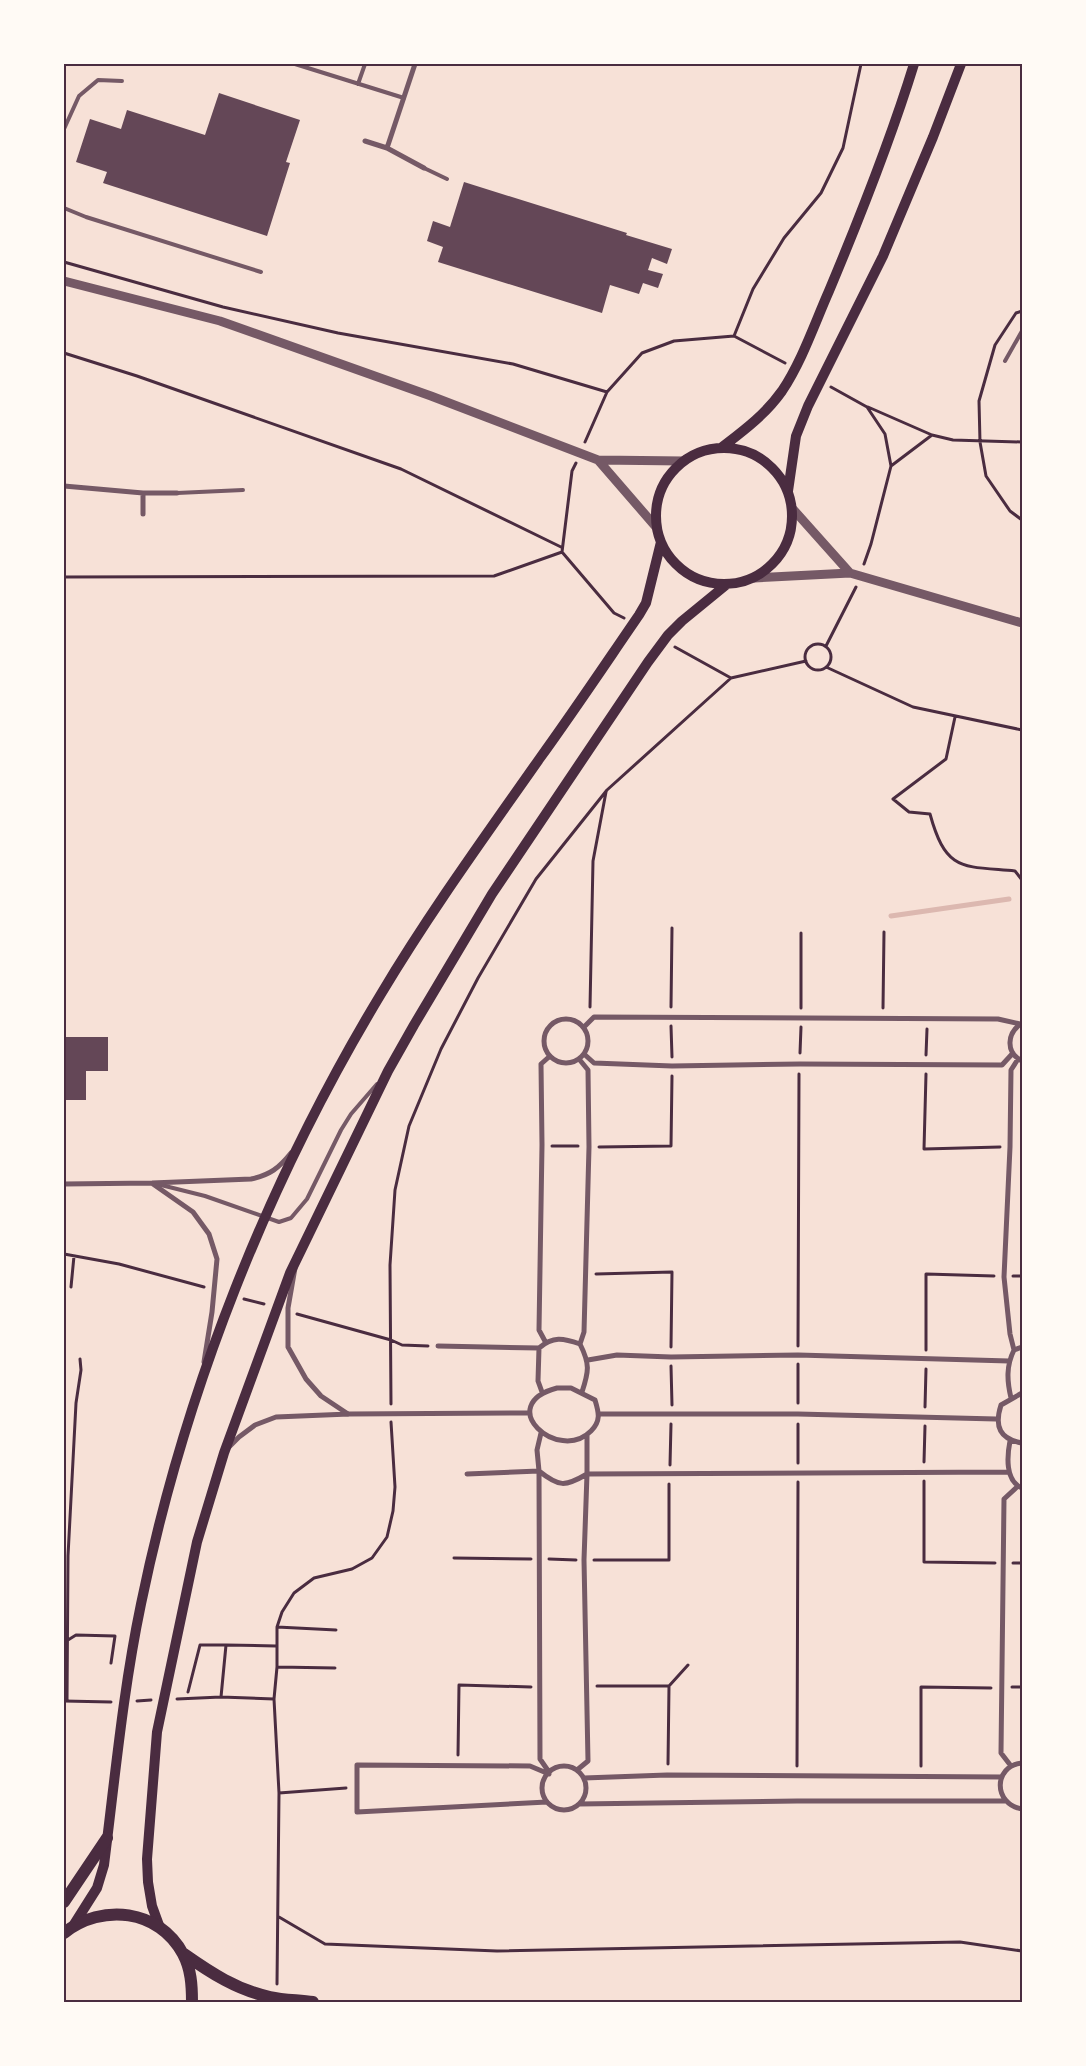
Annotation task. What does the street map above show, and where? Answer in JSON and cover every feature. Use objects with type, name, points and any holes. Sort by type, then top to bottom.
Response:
[{"type":"main road","points":[[721,448],[760,418],[782,391],[808,342],[894,131],[914,64]]},
{"type":"main road","points":[[788,491],[796,436],[808,406],[883,256],[933,137],[960,64]]},
{"type":"main road","points":[[721,448],[742,450],[761,459],[777,473],[788,491],[792,508],[792,529],[784,549],[771,566],[754,578],[726,585],[706,582],[687,574],[671,560],[661,542],[656,527],[656,508],[661,490],[670,474],[684,461],[695,454],[721,448]]},
{"type":"main road","points":[[68,1929],[97,1888],[104,1865],[127,1680],[141,1604],[166,1499],[199,1390],[264,1218],[326,1090],[381,994],[460,870],[639,616],[646,603],[661,542]]},
{"type":"main road","points":[[160,1928],[152,1906],[147,1859],[157,1732],[166,1686],[198,1542],[224,1453],[268,1331],[292,1274],[296,1258],[388,1071],[492,894],[668,635],[726,585]]},
{"type":"main road","points":[[64,1902],[107,1838]]},
{"type":"main road","points":[[68,1929],[94,1916],[117,1914],[140,1917],[160,1928],[184,1954],[211,1973],[248,1991],[272,1997],[313,2002]]},
{"type":"main road","points":[[184,1954],[192,1978],[192,2002]]},
{"type":"street","points":[[387,148],[414,64]]},
{"type":"street","points":[[365,141],[387,148],[424,168]]},
{"type":"street","points":[[64,281],[220,321],[431,396],[594,458],[684,461]]},
{"type":"street","points":[[594,458],[656,527]]},
{"type":"street","points":[[64,486],[143,493],[177,493]]},
{"type":"street","points":[[143,493],[143,514]]},
{"type":"street","points":[[792,508],[850,573]]},
{"type":"street","points":[[754,578],[864,572],[1022,623]]},
{"type":"street","points":[[584,1027],[594,1017],[928,1018],[998,1019],[1021,1023]]},
{"type":"street","points":[[567,1018],[577,1021],[584,1027],[588,1035],[588,1044],[584,1054],[579,1059],[563,1062],[550,1056],[544,1041],[546,1031],[550,1025],[567,1018]]},
{"type":"street","points":[[1011,1398],[1007,1384],[1009,1361],[1014,1350],[1010,1334],[1004,1277],[1010,1147],[1011,1070],[1020,1060],[1013,1053],[1010,1046],[1010,1038],[1013,1030],[1021,1023]]},
{"type":"street","points":[[584,1054],[594,1063],[672,1066],[800,1064],[926,1066],[1002,1065],[1013,1053]]},
{"type":"street","points":[[546,1343],[539,1330],[542,1146],[541,1064],[550,1056]]},
{"type":"street","points":[[579,1059],[588,1070],[589,1146],[584,1332],[580,1344]]},
{"type":"street","points":[[64,1184],[251,1179],[266,1176],[280,1167],[300,1141]]},
{"type":"street","points":[[152,1183],[193,1212],[209,1234],[217,1259],[212,1312],[199,1390]]},
{"type":"street","points":[[292,1274],[288,1308],[288,1347],[296,1365],[321,1396],[349,1414]]},
{"type":"street","points":[[438,1346],[539,1348],[546,1343],[563,1338],[580,1344],[588,1360],[586,1381],[582,1392]]},
{"type":"street","points":[[1014,1350],[1022,1347]]},
{"type":"street","points":[[539,1348],[538,1381],[542,1392]]},
{"type":"street","points":[[588,1360],[617,1355],[671,1357],[798,1355],[1009,1361]]},
{"type":"street","points":[[557,1388],[571,1388],[582,1392],[595,1400],[600,1414],[597,1425],[587,1435],[573,1440],[559,1441],[541,1433],[532,1423],[530,1413],[533,1402],[542,1392],[557,1388]]},
{"type":"street","points":[[1022,1394],[1011,1398],[1001,1406],[996,1419],[1001,1432],[1010,1441],[1022,1443]]},
{"type":"street","points":[[224,1453],[239,1436],[255,1425],[276,1418],[349,1414],[530,1413]]},
{"type":"street","points":[[600,1414],[798,1414],[996,1419]]},
{"type":"street","points":[[541,1433],[537,1450],[540,1559],[540,1759],[549,1773]]},
{"type":"street","points":[[577,1770],[588,1761],[584,1560],[587,1435]]},
{"type":"street","points":[[1010,1441],[1008,1472],[1020,1487],[1004,1499],[1001,1753],[1011,1766]]},
{"type":"street","points":[[467,1474],[539,1471],[554,1483],[570,1484],[586,1474],[1008,1472]]},
{"type":"street","points":[[1022,1763],[1011,1766],[1002,1777],[1000,1786],[1006,1802],[1013,1807],[1022,1809]]},
{"type":"street","points":[[547,1802],[357,1812],[357,1765],[530,1766],[549,1773]]},
{"type":"street","points":[[558,1766],[566,1766],[577,1770],[584,1778],[586,1785],[586,1795],[579,1804],[573,1808],[563,1810],[547,1802],[542,1789],[543,1782],[549,1773],[558,1766]]},
{"type":"street","points":[[584,1778],[668,1775],[1002,1777]]},
{"type":"street","points":[[579,1804],[797,1801],[1006,1802]]},
{"type":"lane","points":[[295,64],[404,98]]},
{"type":"lane","points":[[358,84],[365,64]]},
{"type":"lane","points":[[64,130],[78,96],[98,80],[122,81]]},
{"type":"lane","points":[[424,168],[447,180]]},
{"type":"lane","points":[[64,208],[95,220],[262,272]]},
{"type":"lane","points":[[1005,361],[1022,331]]},
{"type":"lane","points":[[177,493],[243,490]]},
{"type":"lane","points":[[152,1183],[205,1196],[279,1222],[290,1218],[308,1199],[346,1122],[388,1071]]},
{"type":"path","points":[[734,336],[754,288],[784,238],[821,193],[842,148],[861,64]]},
{"type":"path","points":[[64,262],[223,307],[338,333],[514,364],[607,392]]},
{"type":"path","points":[[1022,311],[1016,313],[995,345],[979,401],[980,442],[986,476],[1010,511],[1022,520]]},
{"type":"path","points":[[584,445],[607,392],[642,353],[674,341],[734,336],[786,363]]},
{"type":"path","points":[[64,353],[137,376],[401,469],[561,547],[572,471],[576,462]]},
{"type":"path","points":[[830,386],[867,406],[932,435],[953,440],[1022,442]]},
{"type":"path","points":[[864,572],[892,466],[885,434],[867,406]]},
{"type":"path","points":[[892,466],[932,435]]},
{"type":"path","points":[[64,576],[494,576],[562,552]]},
{"type":"path","points":[[826,646],[857,584]]},
{"type":"path","points":[[826,667],[831,657],[826,646],[812,645],[805,654],[806,661],[814,669],[826,667],[913,707],[1022,730]]},
{"type":"path","points":[[277,1993],[279,1793],[274,1699],[277,1667],[277,1627],[282,1612],[294,1593],[314,1578],[352,1569],[372,1558],[387,1536],[393,1511],[395,1488],[391,1414],[390,1265],[395,1190],[409,1126],[441,1049],[487,962],[536,879],[607,790],[731,678],[806,661]]},
{"type":"path","points":[[954,717],[946,759],[893,799],[909,812],[930,814],[936,835],[947,855],[964,866],[1015,871],[1022,880]]},
{"type":"path","points":[[594,1017],[589,1006],[593,861],[607,790]]},
{"type":"path","points":[[882,1018],[884,932]]},
{"type":"path","points":[[1022,945],[1022,1010]]},
{"type":"path","points":[[928,1018],[924,1149],[1010,1147]]},
{"type":"path","points":[[542,1146],[589,1146]]},
{"type":"path","points":[[72,1287],[74,1256]]},
{"type":"path","points":[[454,1558],[669,1560],[672,1272],[585,1274]]},
{"type":"path","points":[[391,1340],[402,1346],[438,1346]]},
{"type":"path","points":[[80,1359],[66,1556],[68,1640],[66,1701],[119,1702]]},
{"type":"path","points":[[277,1627],[336,1630]]},
{"type":"path","points":[[68,1640],[76,1635],[115,1636],[111,1663]]},
{"type":"path","points":[[188,1692],[200,1645],[276,1646]]},
{"type":"path","points":[[221,1697],[226,1645]]},
{"type":"path","points":[[668,1775],[669,1686],[688,1665]]},
{"type":"path","points":[[277,1667],[334,1668]]},
{"type":"path","points":[[458,1766],[459,1685],[540,1687]]},
{"type":"path","points":[[588,1686],[669,1686]]},
{"type":"path","points":[[921,1776],[921,1687],[1002,1688]]},
{"type":"path","points":[[174,1699],[221,1697],[274,1699]]},
{"type":"path","points":[[128,1702],[156,1700]]},
{"type":"path","points":[[279,1793],[356,1787]]},
{"type":"path","points":[[278,1917],[326,1944],[341,1945],[497,1951],[960,1942],[1022,1951]]},
{"type":"building","points":[[219,93],[300,120],[286,162],[290,163],[267,236],[103,183],[107,172],[76,162],[90,119],[121,129],[127,110],[205,135]]},
{"type":"building","points":[[464,182],[672,249],[667,264],[652,258],[648,270],[663,274],[658,288],[643,283],[639,294],[610,285],[602,313],[438,262],[443,247],[427,241],[433,221],[450,227]]},
{"type":"building","points":[[64,1037],[108,1037],[108,1071],[86,1071],[86,1100],[64,1100]]},
{"type":"waterway","points":[[891,916],[1009,899]]}]
